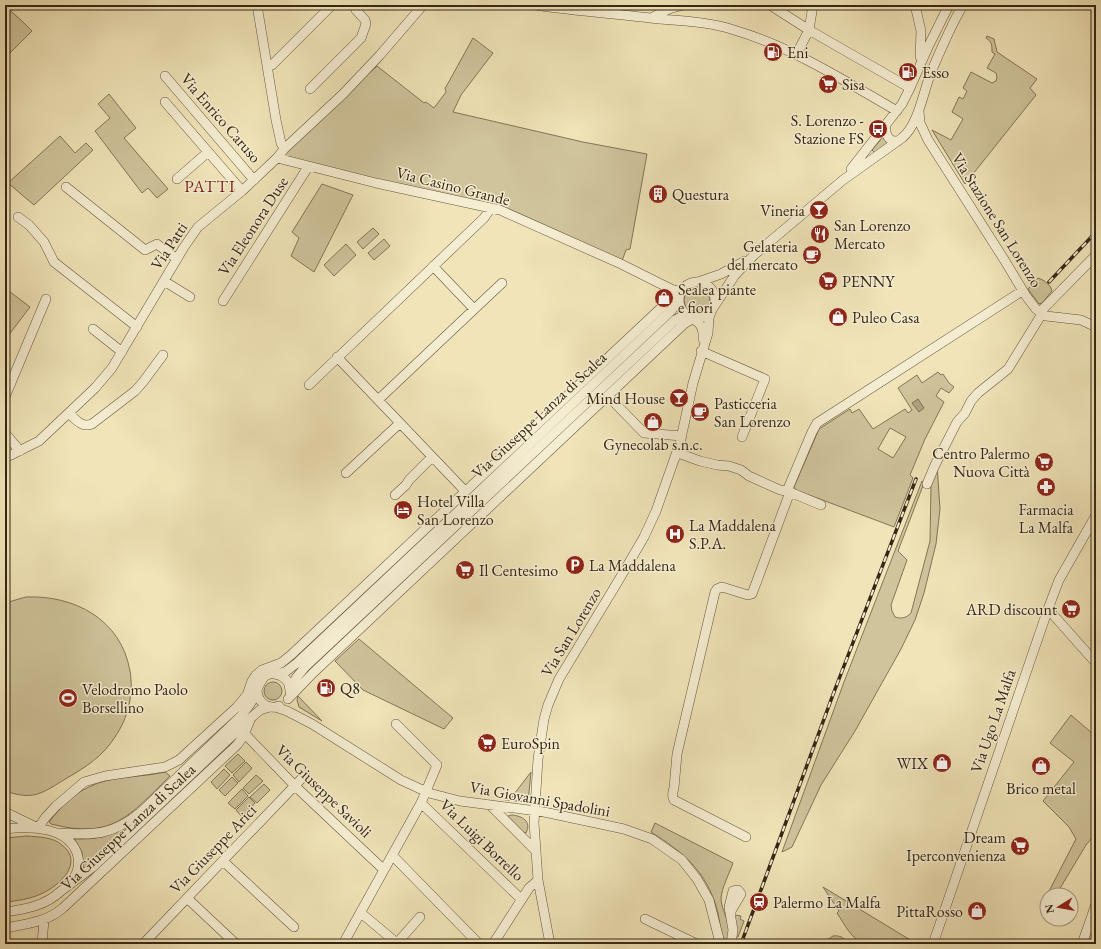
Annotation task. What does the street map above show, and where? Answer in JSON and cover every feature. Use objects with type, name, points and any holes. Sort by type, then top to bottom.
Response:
[{"type":"street","points":[[257,5],[281,143],[284,149]]},
{"type":"street","points":[[267,66],[272,64],[332,5]]},
{"type":"street","points":[[310,89],[361,38],[366,24],[365,20],[356,10],[356,5]]},
{"type":"street","points":[[535,5],[697,22],[733,29],[796,54],[897,111]]},
{"type":"street","points":[[651,18],[683,5]]},
{"type":"street","points":[[770,5],[910,88]]},
{"type":"street","points":[[796,54],[810,30],[813,5]]},
{"type":"street","points":[[915,5],[921,31],[918,68]]},
{"type":"street","points":[[843,180],[897,111],[910,88],[918,68],[949,5]]},
{"type":"street","points":[[843,180],[901,139],[910,128],[939,54],[963,5]]},
{"type":"street","name":"Via Patti","points":[[5,458],[20,452],[39,441],[95,388],[112,368],[177,259],[198,227],[254,180],[277,158],[284,149],[343,94],[380,55],[420,6]]},
{"type":"street","name":"Via Enrico Caruso","points":[[165,76],[254,180]]},
{"type":"street","points":[[166,102],[242,191]]},
{"type":"street","name":"Via Stazione San Lorenzo","points":[[918,109],[920,123],[928,140],[1022,291],[1041,315]]},
{"type":"street","points":[[886,126],[885,131],[888,138],[892,141],[917,134],[924,136],[928,140]]},
{"type":"street","points":[[177,179],[208,152]]},
{"type":"street","name":"Via Casino Grande","points":[[277,158],[376,184],[500,210],[621,264],[679,294]]},
{"type":"street","name":"Via Eleonora Duse","points":[[223,300],[308,167]]},
{"type":"street","name":"Via San Lorenzo","points":[[550,944],[538,880],[535,850],[534,810],[541,735],[552,693],[650,525],[678,453],[692,383],[708,333],[709,318],[712,309],[735,275],[754,255],[843,180]]},
{"type":"street","points":[[66,187],[145,250],[158,244],[177,259]]},
{"type":"street","points":[[309,385],[484,218],[491,208]]},
{"type":"street","points":[[18,216],[29,225],[44,242],[54,262],[137,327]]},
{"type":"street","name":"Via San Lorenzo","points":[[696,282],[721,274],[754,255]]},
{"type":"street","points":[[928,484],[935,465],[956,422],[964,414],[971,401],[1008,369],[1041,315],[1096,255]]},
{"type":"street","points":[[433,266],[474,309]]},
{"type":"street","points":[[164,281],[190,297]]},
{"type":"street","points":[[696,282],[703,283],[711,289],[715,298],[712,309],[702,318],[691,318],[681,309],[679,303],[679,294],[686,285],[696,282]]},
{"type":"street","points":[[378,400],[502,283]]},
{"type":"street","points":[[746,837],[672,798],[678,750],[715,592],[717,589],[722,587],[748,595],[752,594],[788,492],[812,432],[820,420],[1022,291]]},
{"type":"street","name":"Via Giuseppe Lanza di Scalea","points":[[38,828],[44,818],[56,806],[84,782],[105,776],[169,766],[179,760],[240,703],[247,695],[256,675],[262,670],[284,661],[679,294]]},
{"type":"street","name":"Via Giuseppe Lanza di Scalea","points":[[276,674],[285,672],[292,668],[672,310],[679,294]]},
{"type":"street","points":[[5,397],[46,298]]},
{"type":"street","points":[[1041,315],[1081,320],[1096,327]]},
{"type":"street","name":"Via Giuseppe Lanza di Scalea","points":[[289,695],[293,682],[301,671],[675,320],[681,317],[691,318]]},
{"type":"street","name":"Via San Lorenzo","points":[[691,318],[699,323],[703,331],[702,350]]},
{"type":"street","name":"Via Giuseppe Lanza di Scalea","points":[[289,695],[691,318]]},
{"type":"street","points":[[93,329],[122,352]]},
{"type":"street","points":[[702,350],[765,379],[742,437]]},
{"type":"street","points":[[69,413],[83,425],[87,426],[92,424],[135,391],[163,355]]},
{"type":"street","points":[[337,357],[465,492]]},
{"type":"street","points":[[608,396],[644,433],[682,436]]},
{"type":"street","points":[[346,473],[400,423]]},
{"type":"street","points":[[5,433],[20,452]]},
{"type":"street","points":[[678,453],[700,462],[728,466],[741,470],[749,476],[780,490],[821,505]]},
{"type":"street","points":[[395,495],[406,486],[409,480],[432,457]]},
{"type":"street","name":"Via Ugo La Malfa","points":[[934,944],[1048,609],[1059,580],[1096,515]]},
{"type":"street","points":[[1048,609],[1096,663]]},
{"type":"street","name":"Via Giuseppe Lanza di Scalea","points":[[346,642],[362,614]]},
{"type":"street","name":"Via Giuseppe Lanza di Scalea","points":[[310,650],[317,642],[330,618]]},
{"type":"street","points":[[276,674],[287,680],[289,695],[284,704],[272,707],[261,702],[258,697],[257,689],[263,678],[276,674]]},
{"type":"street","name":"Via Giuseppe Lanza di Scalea","points":[[58,833],[103,833],[119,827],[141,812],[246,710],[254,698],[257,689]]},
{"type":"street","name":"Via Giovanni Spadolini","points":[[289,695],[293,707],[312,724]]},
{"type":"street","name":"Via Giuseppe Lanza di Scalea","points":[[57,894],[94,867],[250,718],[259,711],[272,707]]},
{"type":"street","name":"Via Giovanni Spadolini","points":[[272,707],[287,711],[312,724],[401,780],[426,792],[449,799],[534,810],[633,831],[646,836],[682,860],[689,868],[704,890],[713,912],[720,943]]},
{"type":"street","name":"Via Giuseppe Lanza di Scalea","points":[[5,928],[44,920],[58,913],[64,908],[237,745],[250,718]]},
{"type":"street","points":[[346,942],[421,803],[437,765],[396,724]]},
{"type":"street","name":"Via Giuseppe Savioli","points":[[244,733],[295,786],[384,870]]},
{"type":"street","points":[[195,746],[202,753]]},
{"type":"street","name":"Via Giuseppe Arici","points":[[143,944],[305,775]]},
{"type":"street","name":"Via Luigi Borrello","points":[[421,803],[522,899]]},
{"type":"street","points":[[490,805],[535,850]]},
{"type":"street","points":[[5,812],[38,828],[58,833],[68,840],[78,855],[78,866],[74,879],[57,894],[42,904],[5,913]]},
{"type":"street","points":[[5,828],[38,828]]},
{"type":"street","points":[[392,855],[479,944]]},
{"type":"street","points":[[222,861],[294,927]]},
{"type":"street","points":[[493,944],[529,888],[538,880]]},
{"type":"street","points":[[186,898],[236,944]]},
{"type":"street","points":[[1082,944],[1096,904]]},
{"type":"street","points":[[361,913],[398,944],[420,917]]},
{"type":"street","points":[[731,915],[733,934],[731,944]]},
{"type":"street","points":[[645,919],[697,944]]},
{"type":"street","points":[[42,944],[44,920]]},
{"type":"shaded area","points":[[5,6],[32,31],[5,58]]},
{"type":"shaded area","points":[[987,36],[994,39],[997,52],[1037,79],[1030,88],[1036,95],[965,184],[932,130],[951,140],[963,119],[952,112],[959,97],[963,99],[967,91],[963,88],[971,72],[992,83],[996,81],[996,73],[987,68],[995,54],[992,52],[991,44],[986,38]]},
{"type":"shaded area","points":[[473,38],[493,53],[461,95],[453,112],[583,142],[647,154],[630,249],[626,250],[622,261],[531,221],[420,190],[281,157],[377,66],[424,103],[426,102],[434,108],[446,92],[445,88]]},
{"type":"shaded area","points":[[109,94],[136,128],[124,138],[168,189],[157,198],[148,188],[142,193],[95,131],[110,118],[98,104]]},
{"type":"shaded area","points":[[60,136],[75,153],[86,143],[93,150],[34,205],[8,183]]},
{"type":"shaded area","points":[[883,137],[888,144],[875,153],[872,150]]},
{"type":"shaded area","points":[[322,184],[353,195],[314,272],[291,256],[299,238],[292,232]]},
{"type":"shaded area","points":[[373,228],[379,234],[363,249],[357,242]]},
{"type":"shaded area","points":[[384,239],[390,246],[374,260],[368,253]]},
{"type":"shaded area","points":[[346,244],[356,255],[334,276],[324,265]]},
{"type":"shaded area","points":[[1038,278],[1047,283],[1052,291],[1042,303],[1039,304],[1028,289]]},
{"type":"shaded area","points":[[697,287],[706,291],[710,300],[706,309],[697,313],[688,309],[684,300],[688,291]]},
{"type":"shaded area","points":[[5,288],[30,307],[5,340]]},
{"type":"shaded area","points":[[938,372],[941,375],[943,374],[949,383],[954,387],[949,393],[941,388],[936,396],[944,402],[925,439],[910,475],[913,478],[894,527],[796,490],[794,487],[819,429],[850,409],[852,413],[859,409],[873,429],[905,409],[908,413],[912,410],[898,388],[917,375],[922,383]],"holes":[[[890,428],[906,437],[893,458],[878,449]]]},
{"type":"shaded area","points":[[918,399],[924,408],[919,412],[912,403]]},
{"type":"shaded area","points":[[937,464],[940,509],[936,544],[924,593],[915,620],[901,649],[855,731],[821,785],[792,847],[782,852],[844,682],[922,481],[924,483],[898,551],[907,560],[891,605],[895,617],[904,618],[911,613],[930,541],[931,485]]},
{"type":"shaded area","name":"Velodromo Paolo Borsellino","points":[[26,597],[44,597],[61,600],[78,606],[93,614],[106,624],[117,637],[125,653],[131,680],[127,714],[120,730],[105,750],[81,770],[51,788],[38,794],[31,795],[15,794],[5,791],[5,603]]},
{"type":"shaded area","points":[[359,639],[453,718],[444,729],[363,690],[335,661]]},
{"type":"shaded area","points":[[273,682],[277,683],[281,687],[281,695],[277,699],[273,700],[269,699],[265,695],[264,691],[265,687],[269,683]]},
{"type":"shaded area","points":[[298,696],[322,721],[299,707],[297,700]]},
{"type":"shaded area","points":[[1071,715],[1093,734],[1096,730],[1096,833],[1086,845],[1061,887],[1051,887],[1076,839],[1069,827],[1043,801],[1074,762],[1050,743]]},
{"type":"shaded area","points":[[238,754],[245,761],[232,773],[225,766]]},
{"type":"shaded area","points":[[246,762],[252,768],[239,782],[233,775]]},
{"type":"shaded area","points":[[224,769],[230,775],[217,789],[211,782]]},
{"type":"shaded area","points":[[165,772],[170,776],[143,803],[118,821],[105,826],[90,829],[72,828],[51,824],[49,822],[72,798],[83,790],[98,783],[107,780]]},
{"type":"shaded area","points":[[531,772],[528,802],[505,800],[505,795],[511,798]]},
{"type":"shaded area","points":[[256,775],[263,781],[249,794],[243,788]]},
{"type":"shaded area","points":[[232,777],[238,783],[225,796],[219,790]]},
{"type":"shaded area","points":[[264,784],[270,790],[257,803],[250,797]]},
{"type":"shaded area","points":[[242,789],[248,796],[235,809],[228,803]]},
{"type":"shaded area","points":[[249,797],[255,803],[242,817],[236,810]]},
{"type":"shaded area","points":[[512,815],[522,818],[527,822],[528,829],[526,833],[508,818],[508,816]]},
{"type":"shaded area","points":[[655,823],[733,863],[721,895],[722,905],[729,927],[726,944],[721,932],[717,909],[707,884],[700,873],[683,855],[663,839],[651,832]]},
{"type":"shaded area","points":[[131,824],[132,826],[83,871],[82,852],[74,839],[89,839],[103,836],[117,832]]},
{"type":"shaded area","points":[[27,836],[46,838],[58,842],[68,852],[71,859],[70,866],[62,880],[48,890],[37,896],[5,902],[5,838]]},
{"type":"shaded area","points":[[823,887],[917,944],[865,944],[860,942],[846,927],[837,913],[839,911]]},
{"type":"shaded area","points":[[734,915],[741,916],[740,919],[744,921],[738,937],[735,936]]},
{"type":"shaded area","points":[[833,936],[842,937],[847,944],[825,944],[827,940]]},
{"type":"railway","points":[[1049,282],[1096,232]]},
{"type":"railway","points":[[741,944],[834,692],[916,479]]},
{"type":"place","name":"Eni","points":[[773,52]]},
{"type":"place","name":"Esso","points":[[908,72]]},
{"type":"place","name":"Sisa","points":[[828,84]]},
{"type":"place","name":"S. Lorenzo - Stazione FS","points":[[878,129]]},
{"type":"place","name":"Questura","points":[[658,194]]},
{"type":"place","name":"Vineria","points":[[819,210]]},
{"type":"place","name":"San Lorenzo Mercato","points":[[820,234]]},
{"type":"place","name":"Gelateria del mercato","points":[[812,255]]},
{"type":"place","name":"PENNY","points":[[828,281]]},
{"type":"place","name":"Sealea piante e fiori","points":[[664,298]]},
{"type":"place","name":"Puleo Casa","points":[[838,317]]},
{"type":"place","name":"Mind House","points":[[679,398]]},
{"type":"place","name":"Pasticceria San Lorenzo","points":[[700,412]]},
{"type":"place","name":"Gynecolab s.n.c.","points":[[653,422]]},
{"type":"place","name":"Centro Palermo Nuova Città","points":[[1044,462]]},
{"type":"place","name":"Farmacia La Malfa","points":[[1046,487]]},
{"type":"place","name":"Hotel Villa San Lorenzo","points":[[403,510]]},
{"type":"place","name":"La Maddalena S.P.A.","points":[[675,534]]},
{"type":"place","name":"La Maddalena","points":[[575,565]]},
{"type":"place","name":"Il Centesimo","points":[[465,570]]},
{"type":"place","name":"ARD discount","points":[[1071,609]]},
{"type":"place","name":"Q8","points":[[326,688]]},
{"type":"place","name":"Velodromo Paolo Borsellino","points":[[68,698]]},
{"type":"place","name":"EuroSpin","points":[[487,743]]},
{"type":"place","name":"WIX","points":[[942,763]]},
{"type":"place","name":"Brico metal","points":[[1041,766]]},
{"type":"place","name":"Dream Iperconvenienza","points":[[1020,846]]},
{"type":"place","name":"Palermo La Malfa","points":[[759,902]]},
{"type":"place","name":"PittaRosso","points":[[977,911]]},
{"type":"district","name":"PATTI","points":[[210,186]]}]
